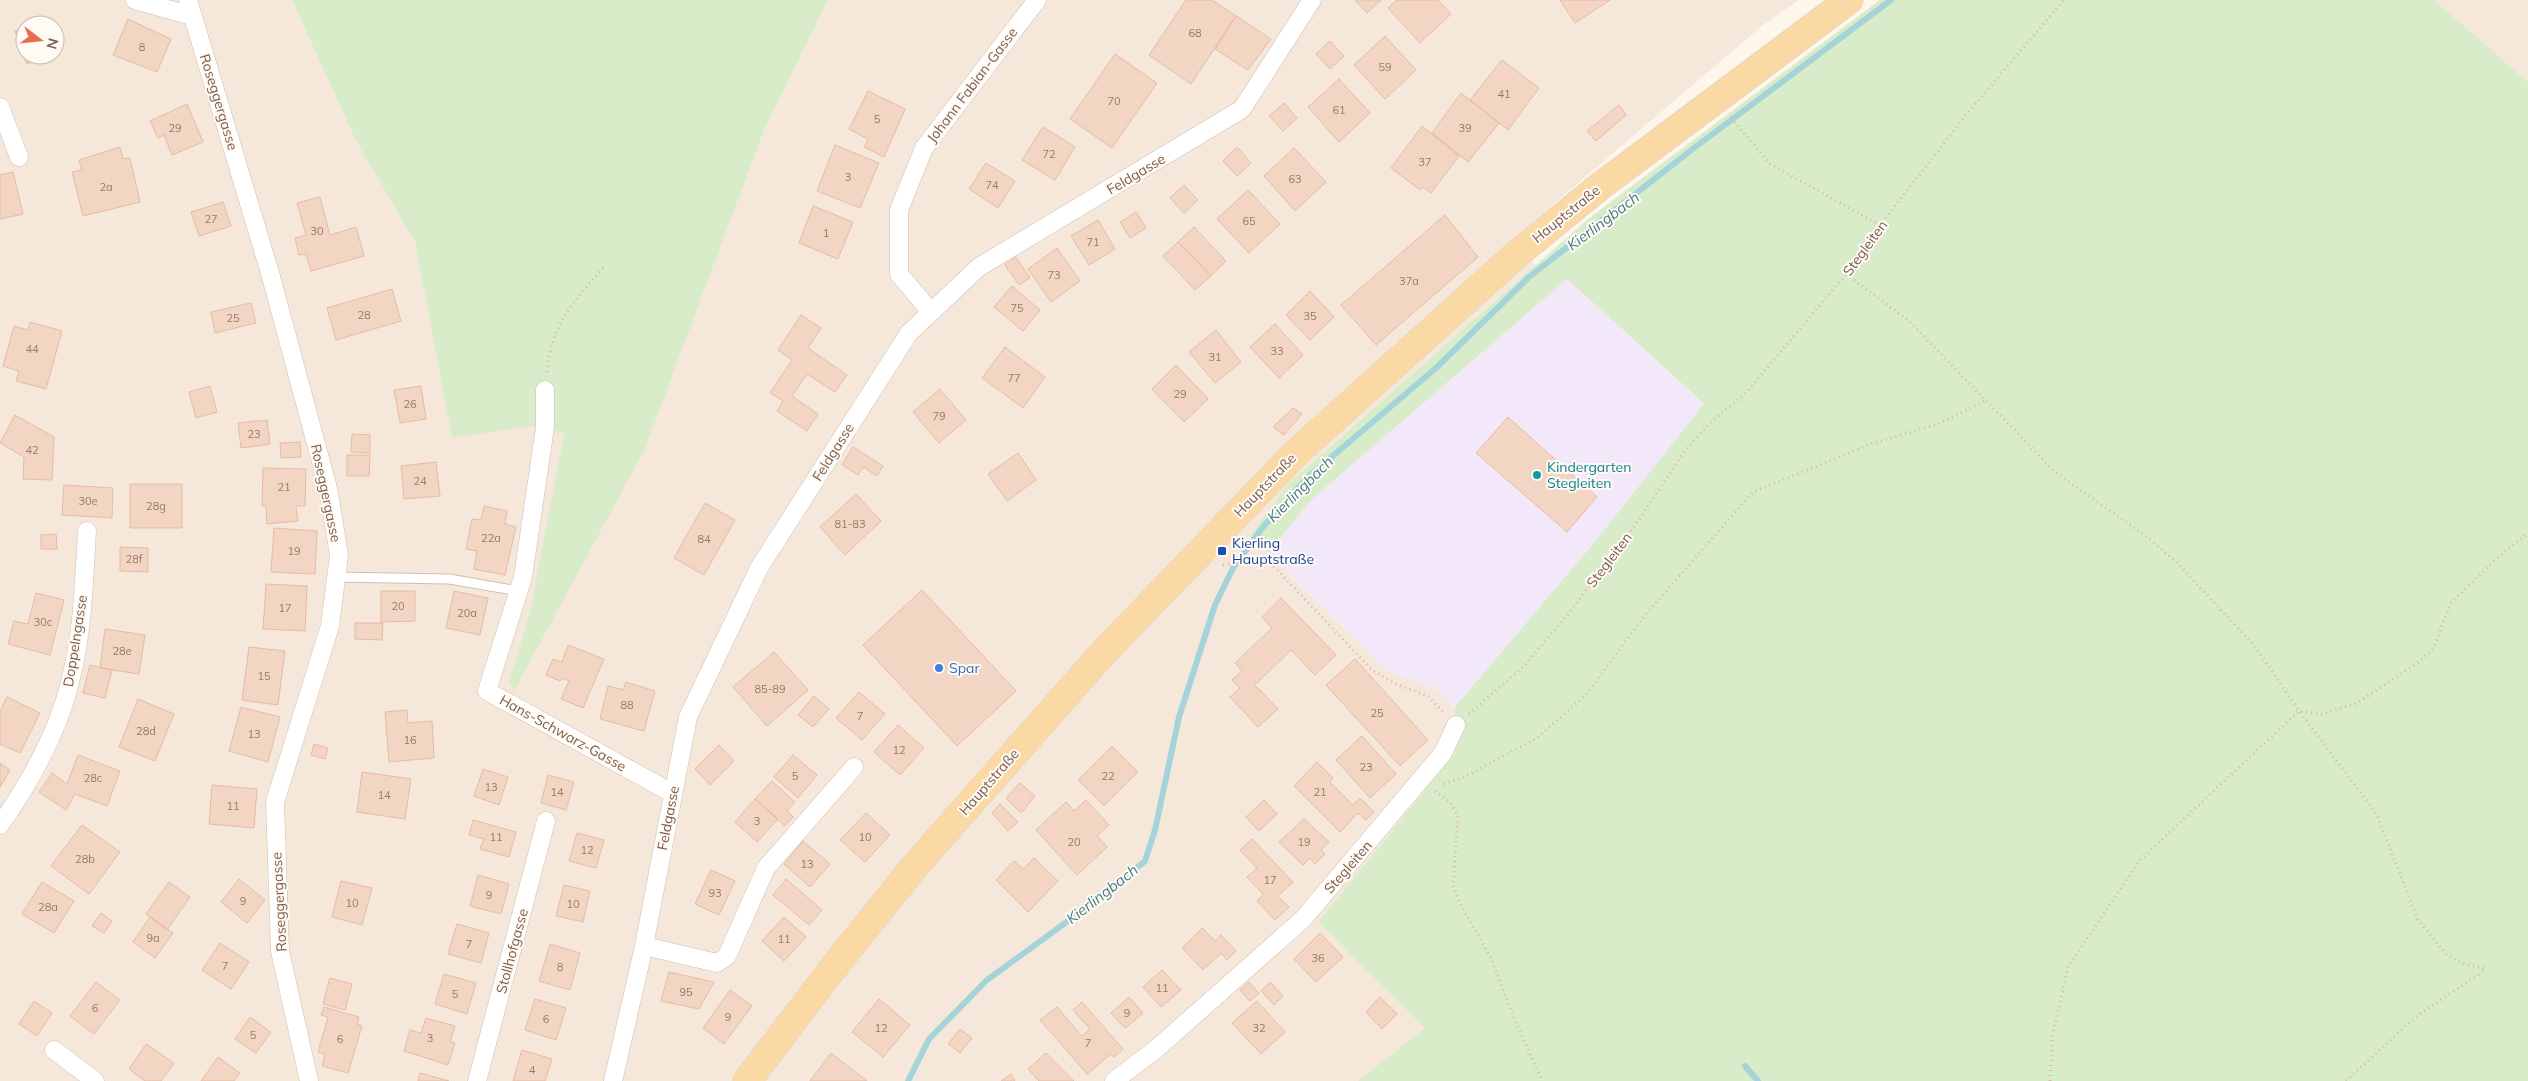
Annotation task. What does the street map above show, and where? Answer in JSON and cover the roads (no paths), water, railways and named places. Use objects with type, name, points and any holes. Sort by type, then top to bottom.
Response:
[{"type":"main road","name":"Hauptstraße","points":[[747,1081],[837,963],[927,853],[1104,652],[1296,453],[1532,242],[1643,153],[1849,0]]},
{"type":"street","points":[[135,0],[190,8]]},
{"type":"street","name":"Johann Fabian-Gasse","points":[[930,311],[899,274],[900,210],[924,148],[1037,0]]},
{"type":"street","name":"Feldgasse","points":[[613,1081],[644,946],[688,717],[759,568],[909,333],[930,311],[979,267],[1242,109],[1312,0]]},
{"type":"street","name":"Roseggergasse","points":[[190,8],[270,273],[328,488],[339,555],[330,626],[275,802],[280,951],[309,1081]]},
{"type":"street","points":[[0,107],[19,157]]},
{"type":"street","name":"Hans-Schwarz-Gasse","points":[[545,390],[545,427],[523,577],[487,692],[672,793]]},
{"type":"street","name":"Doppelngasse","points":[[0,825],[17,800],[45,749],[60,718],[72,679],[84,590],[87,531]]},
{"type":"street","name":"Stegleiten","points":[[1114,1081],[1154,1050],[1303,919],[1443,753],[1456,725]]},
{"type":"street","points":[[644,946],[717,963],[727,956],[766,868],[854,767]]},
{"type":"street","name":"Stollhofgasse","points":[[477,1081],[546,820]]},
{"type":"street","points":[[54,1050],[95,1081]]},
{"type":"lane","points":[[336,577],[449,579],[518,591]]},
{"type":"waterway","name":"Kierlingbach","points":[[908,1081],[929,1039],[987,980],[1109,891],[1145,861],[1155,830],[1179,717],[1215,605],[1233,568],[1263,527],[1307,478],[1436,368],[1529,277],[1694,148],[1891,0]]},
{"type":"waterway","points":[[1745,1066],[1758,1081]]},
{"type":"place","name":"Kindergarten Stegleiten","points":[[1537,475]]},
{"type":"place","name":"Kierling Hauptstraße","points":[[1222,551]]},
{"type":"place","name":"Spar","points":[[939,668]]}]
